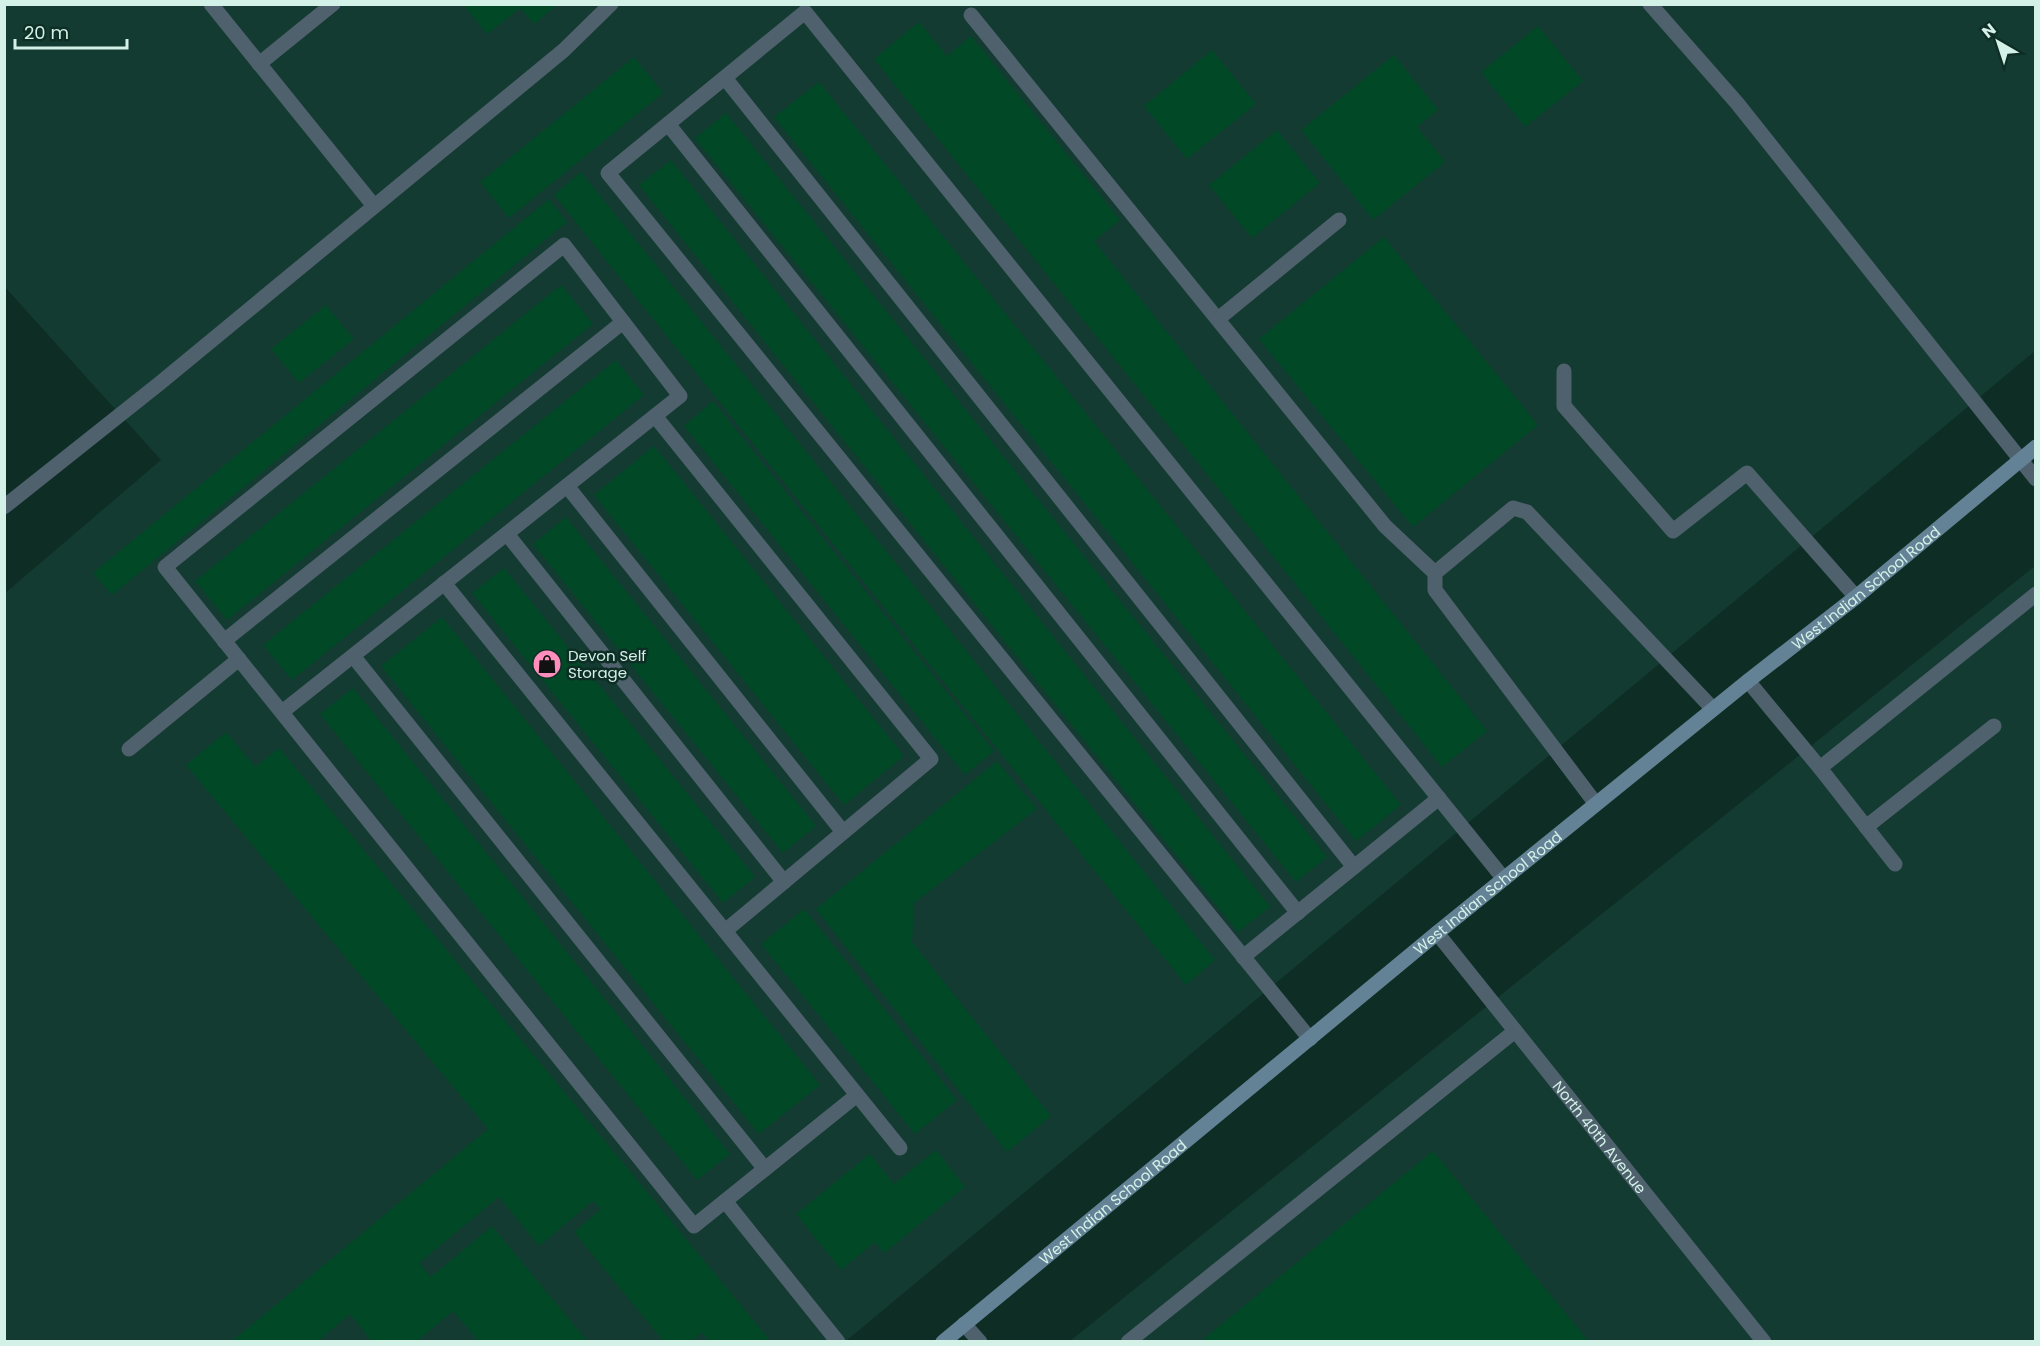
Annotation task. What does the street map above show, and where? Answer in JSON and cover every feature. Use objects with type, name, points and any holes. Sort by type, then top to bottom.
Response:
[{"type":"main road","name":"West Indian School Road","points":[[943,1341],[1437,933],[1713,709],[1856,597],[2036,447]]},
{"type":"street","points":[[211,4],[374,206]]},
{"type":"street","points":[[259,64],[333,4]]},
{"type":"street","points":[[4,507],[160,383],[564,50],[611,4]]},
{"type":"street","points":[[1650,4],[1737,103],[1835,223],[2036,478]]},
{"type":"street","points":[[1310,1039],[608,173],[805,12],[1504,879]]},
{"type":"street","points":[[971,15],[1385,526],[1435,573],[1435,590],[1596,804]]},
{"type":"street","points":[[725,78],[1354,867]]},
{"type":"street","points":[[668,124],[1298,913]]},
{"type":"street","points":[[1218,319],[1339,220]]},
{"type":"street","points":[[282,712],[680,396],[564,245],[165,567],[694,1226],[856,1095]]},
{"type":"street","points":[[224,641],[623,322]]},
{"type":"street","points":[[1564,371],[1564,406],[1673,531],[1747,473],[1856,597]]},
{"type":"street","points":[[655,416],[931,759],[725,931]]},
{"type":"street","points":[[567,486],[843,832]]},
{"type":"street","points":[[1435,573],[1513,508],[1527,512],[1713,709]]},
{"type":"street","points":[[507,534],[784,882]]},
{"type":"street","points":[[444,583],[900,1148]]},
{"type":"street","points":[[1820,768],[2036,594]]},
{"type":"street","points":[[352,656],[765,1168]]},
{"type":"street","points":[[129,749],[239,659]]},
{"type":"street","points":[[1748,681],[1895,864]]},
{"type":"street","points":[[1866,827],[1994,726]]},
{"type":"street","points":[[1243,957],[1439,798]]},
{"type":"street","name":"North 40th Avenue","points":[[1437,933],[1764,1341]]},
{"type":"street","points":[[1128,1341],[1515,1031]]},
{"type":"street","points":[[725,1201],[838,1341]]},
{"type":"street","points":[[964,1324],[980,1341]]},
{"type":"shaded area","points":[[5,5],[2035,5],[2035,351],[846,1341],[5,1341],[4,594],[161,460],[5,287]]},
{"type":"shaded area","points":[[2035,566],[2035,1341],[1070,1341]]},
{"type":"building","points":[[463,4],[558,4],[534,24],[520,8],[487,34]]},
{"type":"building","points":[[919,22],[947,56],[971,36],[1120,220],[1094,241],[1487,731],[1442,767],[874,59]]},
{"type":"building","points":[[1538,26],[1583,81],[1525,127],[1481,72]]},
{"type":"building","points":[[1212,50],[1256,104],[1187,159],[1144,106]]},
{"type":"building","points":[[1394,55],[1438,110],[1417,127],[1445,162],[1373,220],[1301,130]]},
{"type":"building","points":[[634,57],[663,93],[509,218],[480,182]]},
{"type":"building","points":[[819,82],[1401,805],[1356,841],[774,117]]},
{"type":"building","points":[[726,113],[1327,857],[1296,882],[695,138]]},
{"type":"building","points":[[1277,130],[1320,183],[1252,238],[1209,185]]},
{"type":"building","points":[[671,160],[1270,907],[1238,932],[639,185]]},
{"type":"building","points":[[581,172],[1215,960],[1186,985],[554,195]]},
{"type":"building","points":[[549,199],[567,222],[112,595],[93,573]]},
{"type":"building","points":[[1384,237],[1538,425],[1413,527],[1259,339]]},
{"type":"building","points":[[561,285],[593,324],[227,620],[195,581]]},
{"type":"building","points":[[326,305],[354,339],[299,383],[271,349]]},
{"type":"building","points":[[616,360],[644,395],[292,680],[263,645]]},
{"type":"building","points":[[713,401],[994,751],[965,775],[684,426]]},
{"type":"building","points":[[654,446],[904,756],[844,805],[594,495]]},
{"type":"building","points":[[566,517],[816,826],[783,853],[533,544]]},
{"type":"building","points":[[504,568],[755,877],[723,903],[472,593]]},
{"type":"building","points":[[442,617],[820,1085],[759,1134],[381,666]]},
{"type":"building","points":[[353,688],[730,1154],[697,1180],[320,714]]},
{"type":"building","points":[[226,732],[255,767],[279,748],[768,1338],[764,1342],[710,1342],[702,1332],[691,1342],[664,1342],[574,1232],[601,1209],[593,1201],[539,1246],[499,1197],[419,1263],[431,1277],[492,1226],[588,1342],[479,1342],[453,1311],[416,1342],[372,1342],[350,1314],[317,1342],[231,1342],[488,1129],[186,765]]},
{"type":"building","points":[[997,761],[1037,809],[914,903],[912,942],[1051,1116],[1007,1152],[816,909]]},
{"type":"building","points":[[804,909],[957,1100],[915,1134],[761,944]]},
{"type":"building","points":[[936,1150],[965,1187],[884,1253],[875,1242],[841,1270],[796,1214],[870,1154],[894,1184]]},
{"type":"building","points":[[1433,1151],[1589,1342],[1200,1342]]},
{"type":"place","name":"Devon Self Storage","points":[[547,664]]}]
